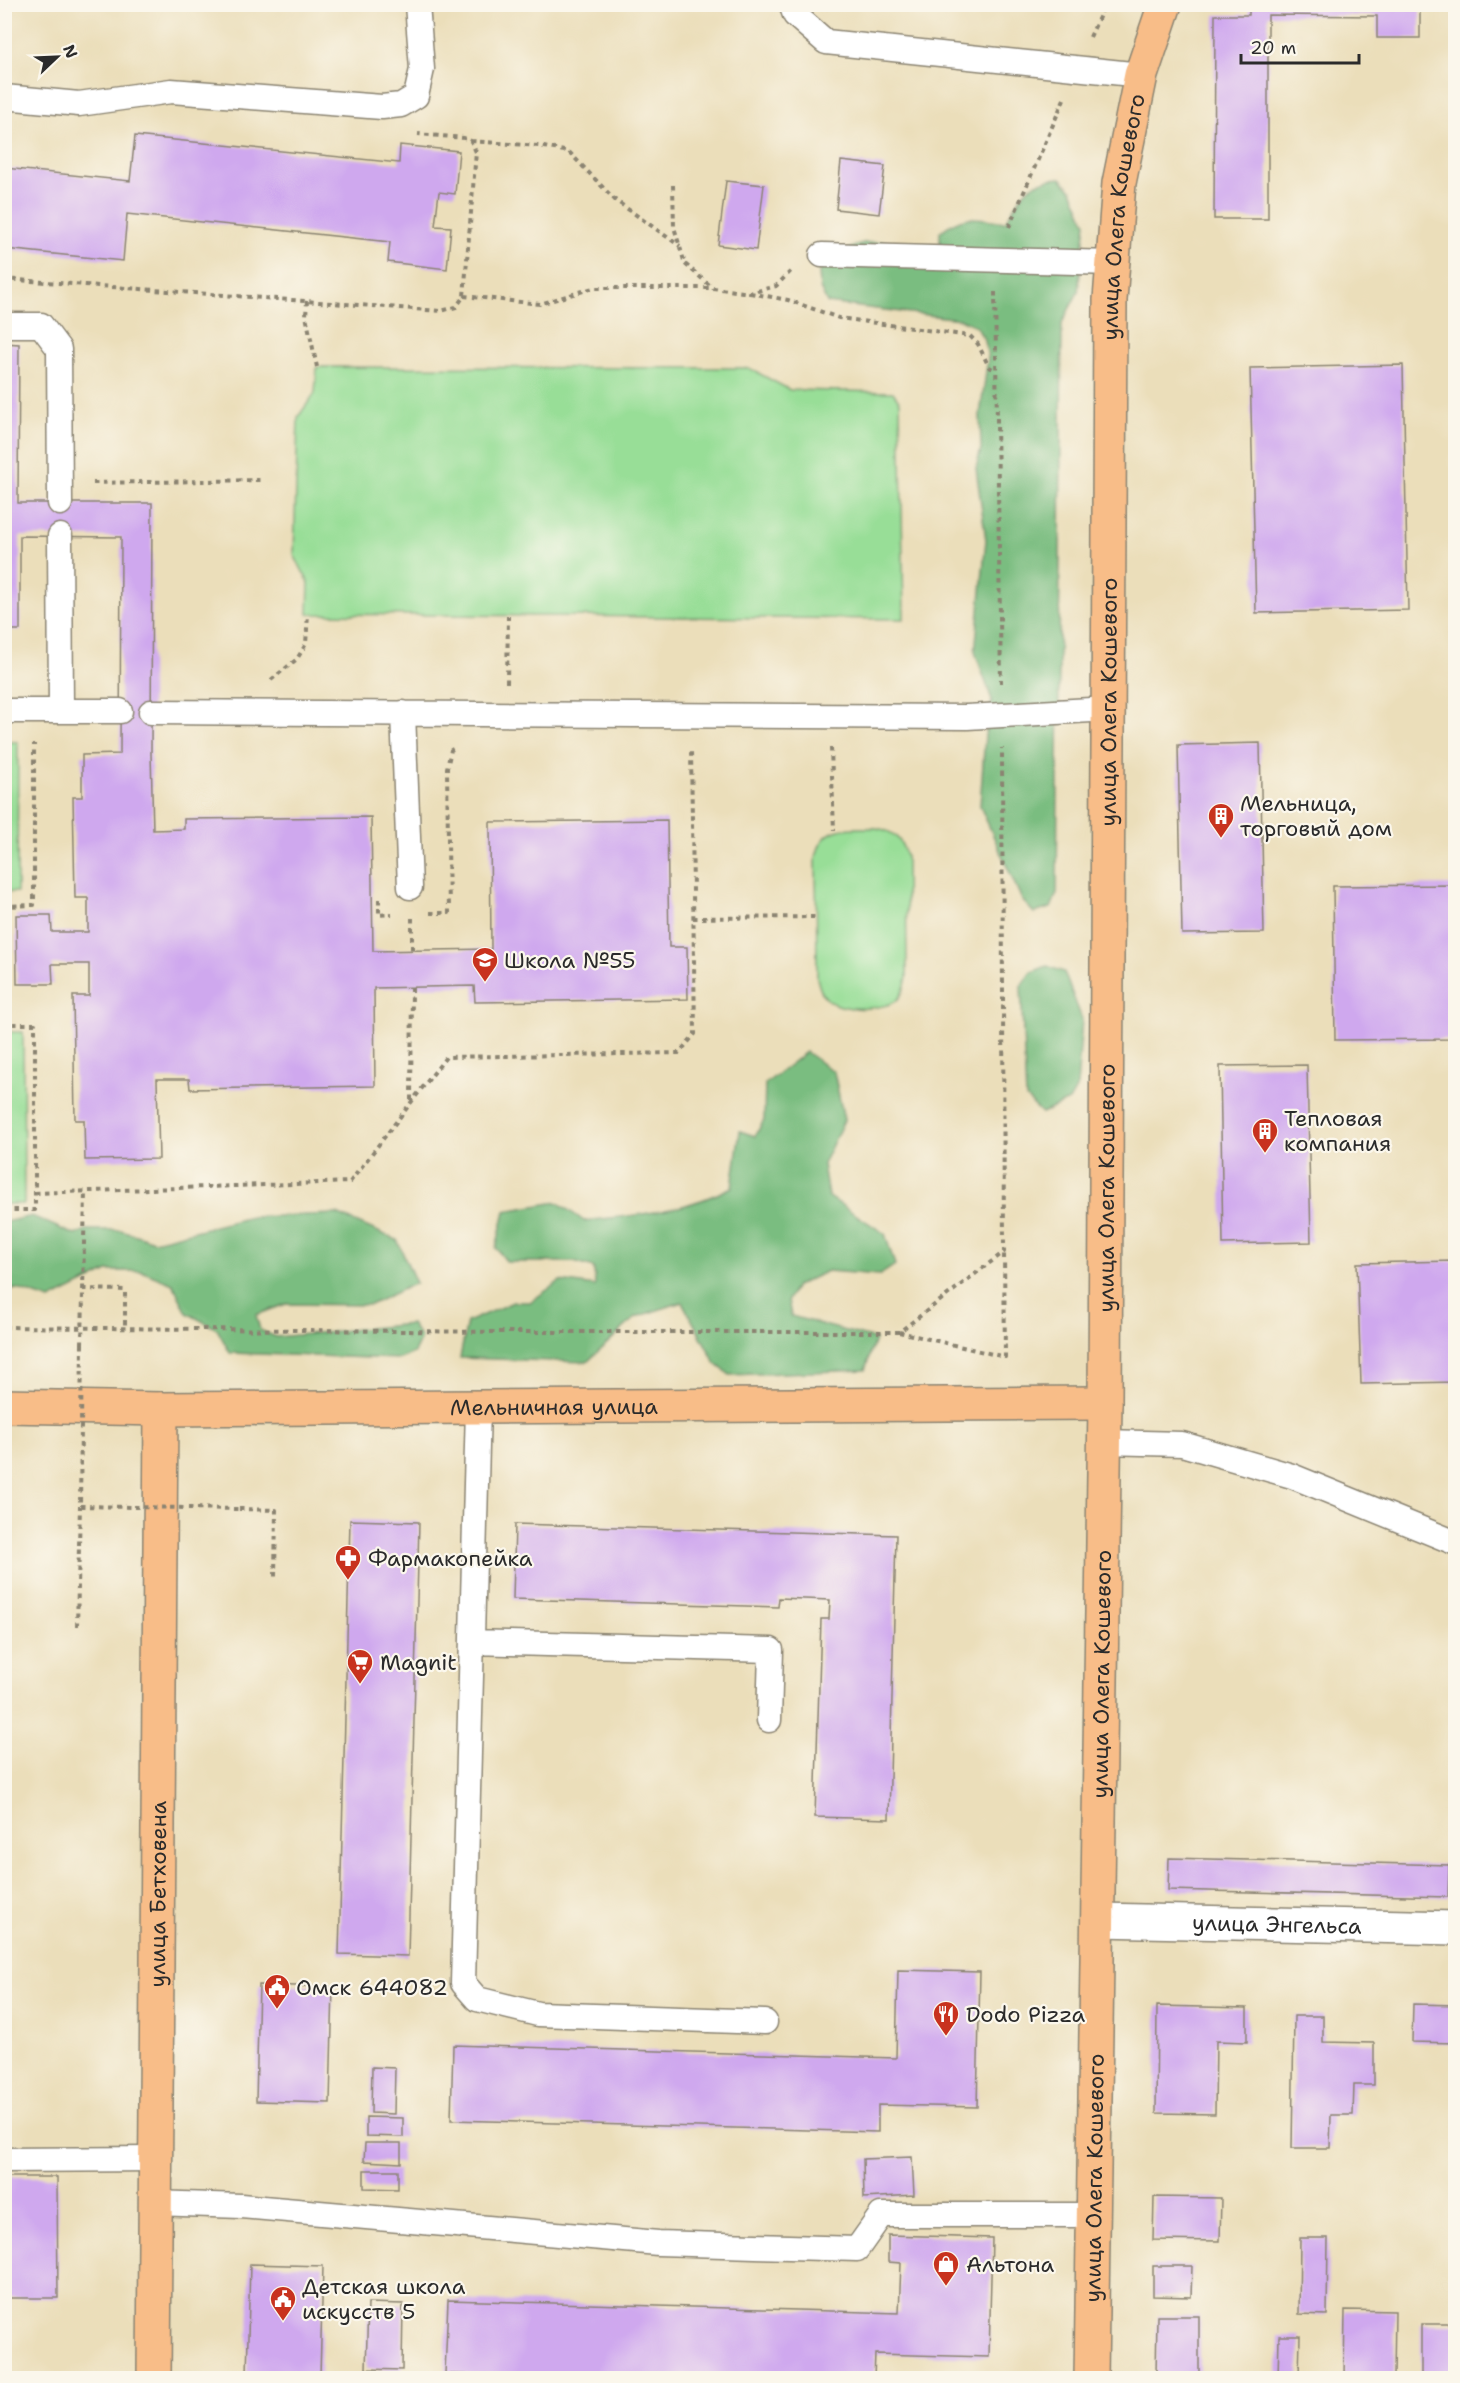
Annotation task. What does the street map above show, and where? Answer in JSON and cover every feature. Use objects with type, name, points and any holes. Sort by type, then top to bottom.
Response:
[{"type":"main road","name":"улица Олега Кошевого","points":[[1091,2379],[1105,1403],[1110,300],[1119,183],[1141,75],[1165,4]]},
{"type":"main road","name":"Мельничная улица","points":[[4,1406],[160,1409],[1105,1403]]},
{"type":"main road","name":"улица Бетховена","points":[[154,2379],[153,2203],[160,1409]]},
{"type":"street","name":"улица Энгельса","points":[[1099,1920],[1455,1928]]},
{"type":"lane","points":[[4,97],[79,104],[171,91],[382,107],[401,105],[416,96],[422,69],[417,4]]},
{"type":"lane","points":[[791,4],[795,15],[826,42],[1141,75]]},
{"type":"lane","points":[[822,255],[1113,263]]},
{"type":"lane","points":[[4,325],[41,326],[59,349],[59,493]]},
{"type":"lane","points":[[60,536],[61,711]]},
{"type":"lane","points":[[151,712],[955,717],[1109,709]]},
{"type":"lane","points":[[4,711],[120,711]]},
{"type":"lane","points":[[403,713],[410,887]]},
{"type":"lane","points":[[478,1407],[463,1983],[477,1999],[538,2014],[765,2022]]},
{"type":"lane","points":[[1104,1442],[1182,1444],[1292,1476],[1455,1543]]},
{"type":"lane","points":[[472,1642],[771,1650],[769,1720]]},
{"type":"lane","points":[[4,2160],[154,2159]]},
{"type":"lane","points":[[153,2203],[241,2206],[658,2243],[856,2249],[881,2215],[1094,2215]]},
{"type":"path","points":[[4,1327],[500,1332],[899,1332],[1005,1357],[1002,715],[995,261],[1105,4]]},
{"type":"path","points":[[417,134],[539,146],[569,152],[615,200],[680,246]]},
{"type":"path","points":[[4,279],[441,311],[456,307],[464,296],[476,152],[471,141]]},
{"type":"path","points":[[673,185],[674,227],[685,264],[713,288]]},
{"type":"path","points":[[750,293],[776,286],[799,263],[822,255]]},
{"type":"path","points":[[464,296],[540,304],[593,288],[713,288],[750,293],[788,300],[839,318],[970,336],[978,344],[990,368],[996,370]]},
{"type":"path","points":[[307,301],[306,316],[317,367]]},
{"type":"path","points":[[59,493],[260,480]]},
{"type":"path","points":[[246,712],[262,687],[297,659],[306,644],[308,615]]},
{"type":"path","points":[[507,693],[508,616]]},
{"type":"path","points":[[35,1193],[350,1182],[446,1057],[679,1053],[695,1034],[691,715]]},
{"type":"path","points":[[831,739],[834,831]]},
{"type":"path","points":[[4,906],[34,905],[34,740]]},
{"type":"path","points":[[412,950],[412,914],[449,913],[447,768],[451,750],[462,745]]},
{"type":"path","points":[[379,891],[379,915],[401,914]]},
{"type":"path","points":[[693,918],[817,917]]},
{"type":"path","points":[[411,1101],[412,987]]},
{"type":"path","points":[[4,1024],[35,1024],[35,1210],[4,1210]]},
{"type":"path","points":[[77,1626],[85,1191]]},
{"type":"path","points":[[899,1332],[1004,1252]]},
{"type":"path","points":[[83,1289],[125,1290],[125,1328]]},
{"type":"path","points":[[80,1506],[276,1510],[275,1577]]},
{"type":"green space","points":[[1061,178],[1072,190],[1086,223],[1078,292],[1062,323],[1057,893],[1051,908],[1034,913],[1022,900],[980,806],[985,735],[992,700],[975,652],[986,540],[976,468],[981,449],[980,415],[988,358],[985,341],[976,326],[960,319],[827,303],[820,288],[819,271],[829,257],[863,243],[882,242],[915,250],[940,250],[940,232],[956,221],[978,218],[1005,222],[1021,197],[1032,186],[1049,179]]},
{"type":"green space","points":[[317,367],[749,368],[790,390],[893,392],[900,402],[904,619],[308,614],[309,583],[294,555],[298,417],[315,393]]},
{"type":"green space","points":[[4,742],[18,742],[17,892],[5,892]]},
{"type":"green space","points":[[876,828],[888,831],[896,837],[906,857],[907,977],[902,994],[892,1003],[874,1008],[852,1008],[827,999],[817,978],[816,858],[824,839],[838,830]]},
{"type":"green space","points":[[1047,966],[1064,972],[1082,1019],[1077,1087],[1069,1101],[1042,1113],[1026,1098],[1021,986],[1031,972]]},
{"type":"green space","points":[[5,1032],[23,1032],[24,1204],[5,1204]]},
{"type":"green space","points":[[806,1052],[834,1072],[844,1120],[823,1164],[828,1196],[885,1234],[895,1265],[880,1275],[827,1271],[796,1286],[788,1300],[791,1316],[875,1339],[865,1370],[730,1375],[716,1364],[682,1302],[636,1317],[587,1362],[460,1358],[467,1322],[513,1302],[530,1302],[560,1281],[595,1286],[594,1268],[574,1262],[507,1262],[496,1248],[505,1211],[557,1202],[584,1221],[678,1207],[732,1187],[740,1131],[755,1136],[764,1120],[765,1084]]},
{"type":"green space","points":[[337,1214],[397,1240],[416,1283],[370,1305],[286,1304],[256,1315],[260,1330],[276,1337],[411,1324],[421,1338],[414,1353],[400,1359],[230,1353],[217,1329],[187,1313],[173,1284],[141,1271],[108,1271],[50,1300],[18,1289],[5,1290],[5,1222],[32,1216],[75,1235],[86,1230],[121,1230],[154,1241],[251,1217]]},
{"type":"building","points":[[1249,4],[1420,4],[1420,38],[1377,38],[1377,16],[1268,15],[1268,219],[1214,219],[1215,15],[1249,15]]},
{"type":"building","points":[[135,136],[399,163],[400,145],[459,151],[455,194],[439,192],[435,226],[451,227],[447,269],[388,262],[390,242],[127,214],[123,261],[5,249],[5,168],[130,181]]},
{"type":"building","points":[[841,161],[885,166],[879,214],[836,209]]},
{"type":"building","points":[[726,181],[764,185],[756,250],[718,245]]},
{"type":"building","points":[[4,343],[19,344],[18,503],[152,503],[153,830],[184,829],[184,819],[371,817],[373,951],[491,949],[490,822],[667,820],[669,947],[687,947],[688,999],[475,1002],[474,986],[374,988],[375,1086],[190,1089],[189,1079],[157,1079],[159,1159],[85,1160],[84,1120],[75,1120],[73,996],[89,996],[89,964],[52,964],[53,984],[17,984],[16,915],[51,915],[52,932],[88,932],[88,898],[75,898],[73,797],[82,797],[82,755],[120,754],[121,537],[20,536],[20,630],[4,630]]},
{"type":"building","points":[[1403,365],[1408,610],[1256,613],[1250,368]]},
{"type":"building","name":"Мельница, торговый дом","points":[[1260,743],[1264,933],[1182,934],[1178,745]]},
{"type":"building","points":[[1456,885],[1456,1039],[1335,1040],[1333,886]]},
{"type":"building","name":"Тепловая компания","points":[[1307,1065],[1311,1242],[1223,1244],[1220,1066]]},
{"type":"building","points":[[1456,1261],[1456,1382],[1361,1384],[1357,1263]]},
{"type":"building","points":[[350,1520],[419,1522],[408,1956],[339,1954]]},
{"type":"building","points":[[515,1524],[896,1535],[889,1819],[815,1817],[821,1619],[829,1619],[830,1600],[779,1598],[778,1607],[513,1599]]},
{"type":"building","points":[[1169,1858],[1449,1865],[1448,1897],[1168,1890]]},
{"type":"building","points":[[898,1970],[980,1972],[977,2107],[878,2105],[878,2132],[451,2120],[453,2045],[896,2058]]},
{"type":"building","points":[[259,1985],[333,1987],[330,2103],[256,2101]]},
{"type":"building","points":[[1413,2004],[1456,2005],[1456,2043],[1412,2042]]},
{"type":"building","points":[[1157,2006],[1247,2008],[1247,2042],[1216,2041],[1215,2114],[1156,2113]]},
{"type":"building","points":[[1294,2016],[1323,2016],[1323,2042],[1374,2043],[1374,2085],[1354,2085],[1353,2115],[1331,2115],[1330,2148],[1292,2148]]},
{"type":"building","points":[[372,2067],[395,2068],[394,2114],[371,2113]]},
{"type":"building","points":[[366,2117],[403,2118],[403,2137],[366,2136]]},
{"type":"building","points":[[365,2143],[401,2143],[401,2163],[364,2161]]},
{"type":"building","points":[[912,2157],[914,2195],[864,2198],[863,2159]]},
{"type":"building","points":[[364,2170],[398,2170],[398,2189],[364,2188]]},
{"type":"building","points":[[4,2177],[57,2177],[58,2298],[4,2298]]},
{"type":"building","points":[[1154,2197],[1221,2198],[1220,2241],[1153,2240]]},
{"type":"building","points":[[888,2235],[992,2238],[989,2357],[875,2354],[874,2378],[619,2378],[445,2374],[448,2300],[899,2313],[901,2263],[888,2262]]},
{"type":"building","points":[[1300,2238],[1328,2238],[1327,2315],[1299,2314]]},
{"type":"building","points":[[250,2264],[323,2266],[320,2376],[247,2374]]},
{"type":"building","points":[[1153,2266],[1192,2266],[1191,2297],[1153,2296]]},
{"type":"building","points":[[368,2303],[403,2304],[402,2370],[366,2369]]},
{"type":"building","points":[[1345,2310],[1395,2311],[1394,2378],[1344,2378]]},
{"type":"building","points":[[1157,2316],[1199,2316],[1199,2377],[1156,2376]]},
{"type":"building","points":[[1421,2324],[1456,2324],[1456,2378],[1421,2378]]},
{"type":"building","points":[[1279,2336],[1300,2336],[1299,2378],[1278,2378]]},
{"type":"place","name":"Мельница, торговый дом","points":[[1221,839]]},
{"type":"place","name":"Школа №55","points":[[485,983]]},
{"type":"place","name":"Тепловая компания","points":[[1265,1154]]},
{"type":"place","name":"Фармакопейка","points":[[348,1581]]},
{"type":"place","name":"Magnit","points":[[360,1685]]},
{"type":"place","name":"Омск 644082","points":[[277,2010]]},
{"type":"place","name":"Dodo Pizza","points":[[946,2037]]},
{"type":"place","name":"Альтона","points":[[946,2287]]},
{"type":"place","name":"Детская школа искусств 5","points":[[283,2322]]}]
